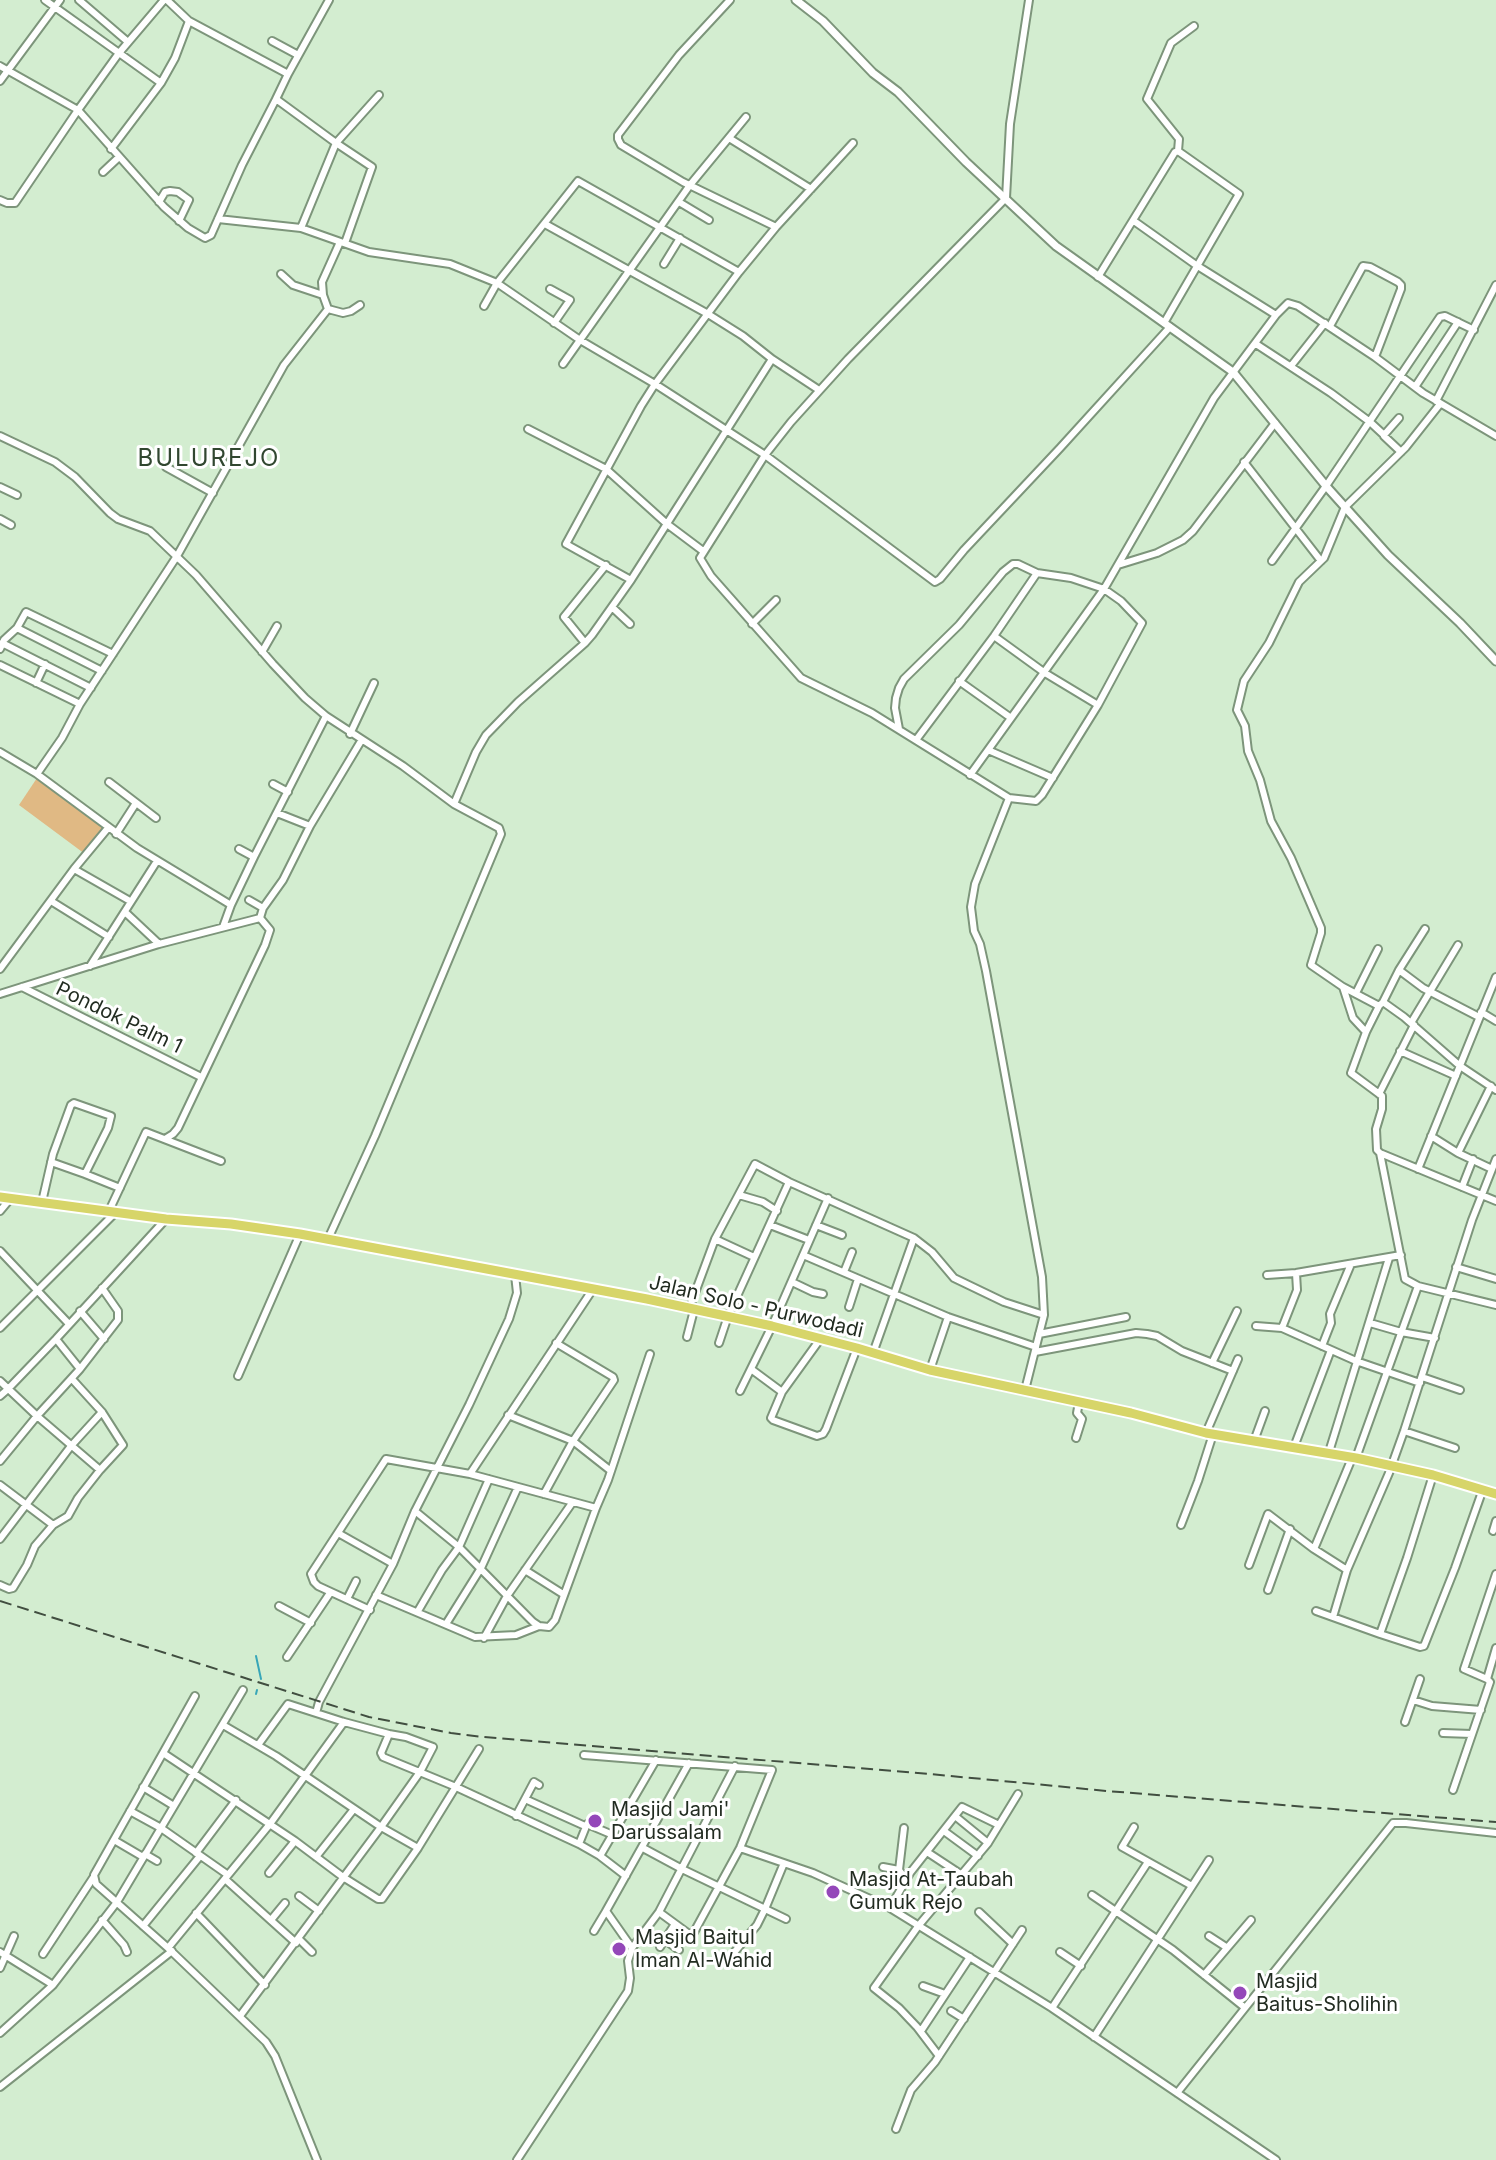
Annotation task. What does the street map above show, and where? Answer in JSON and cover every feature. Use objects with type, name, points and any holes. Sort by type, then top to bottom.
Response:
[{"type":"main road","name":"Jalan Solo - Purwodadi","points":[[5,1198],[300,1234],[593,1289],[772,1326],[930,1370],[1079,1401],[1209,1434],[1329,1452],[1433,1475],[1496,1494]]},
{"type":"street","points":[[45,0],[161,83]]},
{"type":"street","points":[[0,81],[60,0]]},
{"type":"street","points":[[79,0],[128,42]]},
{"type":"street","points":[[0,200],[15,203],[119,53],[165,0],[189,21],[288,74]]},
{"type":"street","points":[[0,66],[78,110],[159,202],[179,221],[205,238],[211,235],[242,165],[329,0]]},
{"type":"street","points":[[730,0],[679,55],[618,135],[619,143],[690,185],[776,227]]},
{"type":"street","points":[[796,0],[823,21],[866,67],[898,92],[966,162],[1056,246],[1233,372],[1326,486],[1388,555],[1496,661]]},
{"type":"street","points":[[899,729],[896,698],[904,679],[968,615],[1013,564],[1104,589],[1142,623],[1098,705],[1042,795],[1036,801],[1009,798],[899,729],[801,678],[700,561],[703,551],[765,455],[819,390],[1006,198],[1010,124],[1029,0]]},
{"type":"street","points":[[111,149],[161,83],[175,58],[189,21]]},
{"type":"street","points":[[1098,277],[1178,151],[1179,139],[1147,99],[1171,43],[1194,26]]},
{"type":"street","points":[[272,41],[298,55]]},
{"type":"street","points":[[301,228],[336,143],[379,95]]},
{"type":"street","points":[[276,99],[372,167],[343,242],[322,282],[328,309]]},
{"type":"street","points":[[563,364],[690,185],[746,117]]},
{"type":"street","points":[[729,138],[811,189]]},
{"type":"street","points":[[631,580],[566,544],[655,384],[739,272],[853,143]]},
{"type":"street","points":[[218,219],[301,228],[382,254],[450,264],[497,283],[580,340],[765,455],[935,582],[1060,448],[1167,325],[1196,265],[1239,194],[1178,151]]},
{"type":"street","points":[[103,172],[119,157]]},
{"type":"street","points":[[484,306],[497,283],[578,181],[739,272]]},
{"type":"street","points":[[159,202],[165,192],[170,191],[178,192],[189,200],[179,221]]},
{"type":"street","points":[[679,202],[709,220]]},
{"type":"street","points":[[1134,221],[1196,265],[1276,315]]},
{"type":"street","points":[[545,224],[708,314],[819,390]]},
{"type":"street","points":[[664,264],[680,238]]},
{"type":"street","points":[[1291,366],[1328,324],[1363,266],[1401,285],[1375,357]]},
{"type":"street","points":[[281,274],[293,285],[323,295]]},
{"type":"street","points":[[1458,1153],[1494,1088],[1460,1066],[1412,1024],[1381,1004],[1343,987],[1311,965],[1321,928],[1291,858],[1271,821],[1248,751],[1245,726],[1237,710],[1244,681],[1269,643],[1299,582],[1326,554],[1345,507],[1401,452],[1438,403],[1496,285]]},
{"type":"street","points":[[550,289],[570,300],[554,323]]},
{"type":"street","points":[[970,775],[1104,589],[1214,398],[1288,303],[1328,324],[1438,403],[1496,436]]},
{"type":"street","points":[[328,309],[343,313],[360,305]]},
{"type":"street","points":[[37,774],[177,556],[284,365],[328,309]]},
{"type":"street","points":[[1272,561],[1441,316],[1474,330]]},
{"type":"street","points":[[1415,387],[1458,322]]},
{"type":"street","points":[[1421,343],[1436,355]]},
{"type":"street","points":[[1256,344],[1370,422],[1401,452]]},
{"type":"street","points":[[454,804],[476,752],[493,727],[585,643],[612,607],[772,359]]},
{"type":"street","points":[[1384,436],[1399,418]]},
{"type":"street","points":[[1118,565],[1144,558],[1183,540],[1209,512],[1275,423]]},
{"type":"street","points":[[528,429],[606,469],[667,524],[703,551]]},
{"type":"street","points":[[0,449],[3,438],[64,469],[118,519],[150,531],[216,597],[289,682],[326,716],[403,766],[454,804],[499,828],[501,834],[375,1136],[328,1239]]},
{"type":"street","points":[[1244,462],[1321,561]]},
{"type":"street","points":[[166,467],[213,493]]},
{"type":"street","points":[[0,487],[17,495]]},
{"type":"street","points":[[0,519],[11,525]]},
{"type":"street","points":[[585,643],[564,617],[606,565]]},
{"type":"street","points":[[916,740],[1037,573]]},
{"type":"street","points":[[752,624],[776,600]]},
{"type":"street","points":[[612,607],[630,624]]},
{"type":"street","points":[[91,688],[1,646],[26,612],[113,654]]},
{"type":"street","points":[[262,652],[277,626]]},
{"type":"street","points":[[17,628],[102,671]]},
{"type":"street","points":[[53,646],[62,629]]},
{"type":"street","points":[[994,636],[1045,673],[1098,705]]},
{"type":"street","points":[[36,683],[45,664]]},
{"type":"street","points":[[0,665],[80,704]]},
{"type":"street","points":[[959,681],[1011,718]]},
{"type":"street","points":[[350,734],[374,683]]},
{"type":"street","points":[[223,927],[254,857],[326,716]]},
{"type":"street","points":[[260,918],[361,741]]},
{"type":"street","points":[[988,750],[1053,778]]},
{"type":"street","points":[[0,752],[37,774],[116,834],[231,905]]},
{"type":"street","points":[[109,782],[156,818]]},
{"type":"street","points":[[273,784],[288,792]]},
{"type":"street","points":[[1009,798],[975,884],[971,907],[974,931],[986,969],[1042,1277],[1044,1315],[1025,1390]]},
{"type":"street","points":[[116,834],[136,803]]},
{"type":"street","points":[[277,813],[310,826]]},
{"type":"street","points":[[0,969],[108,828]]},
{"type":"street","points":[[239,849],[254,857]]},
{"type":"street","points":[[90,966],[157,861]]},
{"type":"street","points":[[74,869],[130,901]]},
{"type":"street","points":[[249,900],[263,908]]},
{"type":"street","points":[[51,901],[109,937]]},
{"type":"street","points":[[125,912],[159,944]]},
{"type":"street","points":[[0,994],[159,944],[260,918]]},
{"type":"street","points":[[165,1139],[178,1128],[270,933],[260,918]]},
{"type":"street","points":[[1425,929],[1366,1032],[1351,1075],[1382,1096],[1377,1150],[1405,1279],[1418,1286],[1496,1305]]},
{"type":"street","points":[[1379,1094],[1412,1024],[1458,945]]},
{"type":"street","points":[[1356,993],[1378,949]]},
{"type":"street","points":[[1399,970],[1423,988],[1496,1021]]},
{"type":"street","points":[[1418,1169],[1496,977]]},
{"type":"street","name":"Pondok Palm 1","points":[[22,987],[201,1077]]},
{"type":"street","points":[[1343,987],[1353,1018],[1366,1032]]},
{"type":"street","points":[[1400,1051],[1456,1076]]},
{"type":"street","points":[[42,1202],[51,1162],[72,1103],[111,1116],[85,1174]]},
{"type":"street","points":[[0,1328],[113,1211],[143,1134],[149,1132],[221,1161]]},
{"type":"street","points":[[1333,1617],[1347,1570],[1392,1466],[1456,1267],[1494,1165],[1429,1139],[1419,1138]]},
{"type":"street","points":[[1380,1153],[1496,1201]]},
{"type":"street","points":[[1462,1187],[1473,1159]]},
{"type":"street","points":[[51,1162],[120,1188]]},
{"type":"street","points":[[687,1337],[691,1310],[715,1239],[755,1164],[914,1238],[932,1252],[954,1278],[1004,1302],[1044,1315]]},
{"type":"street","points":[[719,1343],[728,1316],[789,1182]]},
{"type":"street","points":[[739,1195],[763,1202],[777,1211]]},
{"type":"street","points":[[0,1211],[5,1198]]},
{"type":"street","points":[[740,1391],[828,1198]]},
{"type":"street","points":[[0,1396],[166,1219]]},
{"type":"street","points":[[770,1225],[809,1240]]},
{"type":"street","points":[[816,1225],[842,1235]]},
{"type":"street","points":[[238,1376],[300,1234]]},
{"type":"street","points":[[873,1353],[914,1238]]},
{"type":"street","points":[[715,1239],[754,1257]]},
{"type":"street","points":[[0,1251],[69,1324]]},
{"type":"street","points":[[844,1272],[852,1252]]},
{"type":"street","points":[[803,1255],[948,1317],[1036,1349],[1136,1333],[1157,1336],[1182,1351],[1233,1371]]},
{"type":"street","points":[[1267,1275],[1401,1255]]},
{"type":"street","points":[[1329,1452],[1389,1258]]},
{"type":"street","points":[[1322,1346],[1331,1323],[1330,1314],[1351,1264]]},
{"type":"street","points":[[1456,1267],[1496,1279]]},
{"type":"street","points":[[1282,1328],[1297,1290],[1296,1273]]},
{"type":"street","points":[[316,1713],[393,1564],[415,1511],[513,1311],[517,1285],[515,1275]]},
{"type":"street","points":[[849,1307],[858,1279]]},
{"type":"street","points":[[792,1282],[823,1294]]},
{"type":"street","points":[[1314,1549],[1354,1458],[1418,1286]]},
{"type":"street","points":[[0,1461],[72,1379],[120,1316],[102,1288]]},
{"type":"street","points":[[470,1474],[593,1289]]},
{"type":"street","points":[[80,1311],[104,1339]]},
{"type":"street","points":[[1212,1363],[1237,1311]]},
{"type":"street","points":[[930,1370],[948,1317]]},
{"type":"street","points":[[1039,1334],[1126,1317]]},
{"type":"street","points":[[1370,1323],[1435,1338]]},
{"type":"street","points":[[1256,1326],[1282,1328],[1386,1372],[1460,1390]]},
{"type":"street","points":[[821,1338],[782,1392],[771,1419],[817,1436],[823,1434],[857,1348]]},
{"type":"street","points":[[56,1339],[80,1369]]},
{"type":"street","points":[[544,1494],[573,1441],[614,1379],[556,1343]]},
{"type":"street","points":[[1294,1447],[1331,1350]]},
{"type":"street","points":[[376,1595],[468,1635],[484,1638],[516,1635],[539,1626],[549,1627],[611,1471],[650,1354]]},
{"type":"street","points":[[1181,1525],[1198,1481],[1209,1434],[1238,1359]]},
{"type":"street","points":[[751,1369],[782,1392]]},
{"type":"street","points":[[0,1585],[13,1588],[35,1546],[53,1525],[68,1516],[78,1498],[123,1445],[102,1412],[72,1379]]},
{"type":"street","points":[[0,1381],[100,1470]]},
{"type":"street","points":[[1076,1438],[1082,1421],[1077,1413],[1079,1401]]},
{"type":"street","points":[[1254,1441],[1265,1411]]},
{"type":"street","points":[[0,1539],[71,1446],[102,1412]]},
{"type":"street","points":[[508,1415],[573,1441],[611,1471]]},
{"type":"street","points":[[1404,1431],[1455,1448]]},
{"type":"street","points":[[370,1610],[315,1584],[311,1574],[386,1459],[470,1474],[596,1508]]},
{"type":"street","points":[[1380,1634],[1433,1475]]},
{"type":"street","points":[[418,1611],[459,1547],[489,1479]]},
{"type":"street","points":[[0,1485],[53,1525]]},
{"type":"street","points":[[446,1624],[481,1568],[518,1487]]},
{"type":"street","points":[[1316,1611],[1424,1646],[1483,1489]]},
{"type":"street","points":[[484,1638],[507,1596],[572,1503]]},
{"type":"street","points":[[415,1511],[459,1547],[539,1626]]},
{"type":"street","points":[[1249,1565],[1268,1514],[1347,1570]]},
{"type":"street","points":[[1493,1531],[1496,1521]]},
{"type":"street","points":[[1268,1590],[1290,1529]]},
{"type":"street","points":[[338,1533],[393,1564]]},
{"type":"street","points":[[525,1570],[563,1594]]},
{"type":"street","points":[[1491,1682],[1464,1669],[1496,1574]]},
{"type":"street","points":[[347,1599],[356,1581]]},
{"type":"street","points":[[287,1657],[330,1593]]},
{"type":"street","points":[[279,1606],[311,1623]]},
{"type":"street","points":[[1453,1790],[1491,1682],[1496,1648]]},
{"type":"street","points":[[1405,1722],[1420,1679]]},
{"type":"street","points":[[0,2033],[53,1985],[117,1902],[243,1690]]},
{"type":"street","points":[[43,1954],[93,1878],[195,1696]]},
{"type":"street","points":[[1413,1700],[1432,1706],[1481,1710]]},
{"type":"street","points":[[240,2016],[381,1827],[420,1772],[433,1747],[288,1704],[258,1745]]},
{"type":"street","points":[[1,2084],[170,1950],[196,1913],[270,1824],[344,1722]]},
{"type":"street","points":[[223,1725],[418,1848]]},
{"type":"street","points":[[1443,1733],[1472,1734]]},
{"type":"street","points":[[389,1734],[381,1755],[579,1844],[626,1876]]},
{"type":"street","points":[[163,1753],[236,1800],[343,1877],[382,1899],[418,1848],[479,1749]]},
{"type":"street","points":[[584,1755],[772,1771],[740,1848],[691,1934],[660,1909]]},
{"type":"street","points":[[600,1856],[656,1760]]},
{"type":"street","points":[[594,1931],[689,1763]]},
{"type":"street","points":[[517,2160],[626,1996],[630,1985],[628,1961],[632,1948],[660,1909],[735,1766]]},
{"type":"street","points":[[516,1816],[534,1782],[539,1785]]},
{"type":"street","points":[[143,1787],[174,1806]]},
{"type":"street","points":[[939,2056],[921,2031],[874,1988],[919,1925],[988,1843],[1018,1794]]},
{"type":"street","points":[[525,1799],[613,1835]]},
{"type":"street","points":[[143,1926],[236,1800]]},
{"type":"street","points":[[890,1908],[906,1879],[964,1806],[999,1825]]},
{"type":"street","points":[[316,1857],[354,1809]]},
{"type":"street","points":[[130,1811],[161,1828],[227,1877],[271,1920],[312,1952]]},
{"type":"street","points":[[955,1816],[988,1843]]},
{"type":"street","points":[[1177,2093],[1393,1823],[1496,1833]]},
{"type":"street","points":[[579,1844],[585,1826]]},
{"type":"street","points":[[1134,1827],[1122,1847],[1192,1886]]},
{"type":"street","points":[[899,1870],[904,1828]]},
{"type":"street","points":[[944,1831],[978,1856]]},
{"type":"street","points":[[114,1840],[157,1861]]},
{"type":"street","points":[[269,1873],[295,1841]]},
{"type":"street","points":[[643,1848],[786,1919]]},
{"type":"street","points":[[740,1848],[813,1873],[890,1908],[1052,2008],[1274,2159]]},
{"type":"street","points":[[927,1852],[962,1875]]},
{"type":"street","points":[[1094,2037],[1209,1860]]},
{"type":"street","points":[[1052,2008],[1148,1862]]},
{"type":"street","points":[[732,1955],[755,1927],[784,1863]]},
{"type":"street","points":[[883,1867],[899,1870],[906,1879]]},
{"type":"street","points":[[93,1878],[264,2039],[275,2056],[317,2160]]},
{"type":"street","points":[[1092,1895],[1173,1950],[1244,2007]]},
{"type":"street","points":[[299,1896],[319,1911]]},
{"type":"street","points":[[271,1920],[285,1903]]},
{"type":"street","points":[[606,1911],[632,1948]]},
{"type":"street","points":[[979,1912],[1013,1944]]},
{"type":"street","points":[[196,1913],[265,1985]]},
{"type":"street","points":[[102,1920],[127,1952]]},
{"type":"street","points":[[1204,1975],[1251,1920]]},
{"type":"street","points":[[660,1947],[675,1924]]},
{"type":"street","points":[[896,2129],[911,2090],[939,2056],[1022,1930]]},
{"type":"street","points":[[0,1968],[3,1953],[14,1936]]},
{"type":"street","points":[[1209,1936],[1226,1947]]},
{"type":"street","points":[[665,1940],[679,1950]]},
{"type":"street","points":[[1060,1952],[1081,1966]]},
{"type":"street","points":[[3,1953],[53,1985]]},
{"type":"street","points":[[921,2031],[970,1957]]},
{"type":"street","points":[[923,1986],[945,1994]]},
{"type":"street","points":[[951,2011],[964,2019]]},
{"type":"shaded area","points":[[37,778],[104,829],[85,854],[19,805]]},
{"type":"waterway","points":[[256,1656],[261,1679]]},
{"type":"waterway","points":[[256,1694],[257,1690]]},
{"type":"railway","points":[[0,1601],[369,1717],[451,1733],[1496,1822]]},
{"type":"place","name":"Masjid Jami' Darussalam","points":[[595,1821]]},
{"type":"place","name":"Masjid At-Taubah Gumuk Rejo","points":[[833,1892]]},
{"type":"place","name":"Masjid Baitul Iman Al-Wahid","points":[[619,1949]]},
{"type":"place","name":"Masjid Baitus-Sholihin","points":[[1240,1993]]},
{"type":"district","name":"BULUREJO","points":[[209,459]]}]
